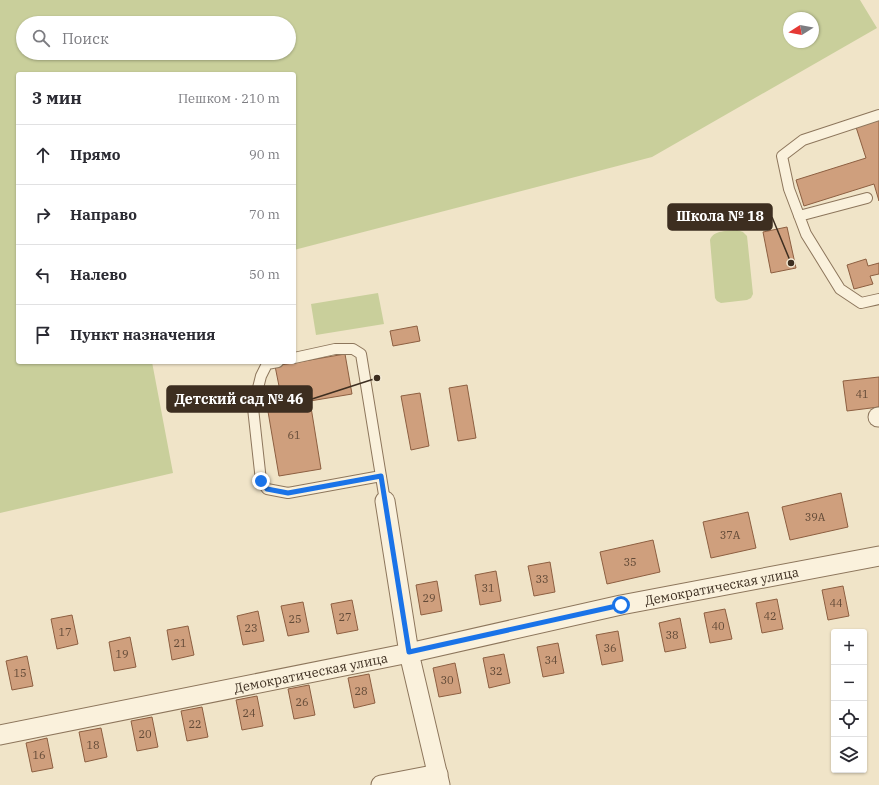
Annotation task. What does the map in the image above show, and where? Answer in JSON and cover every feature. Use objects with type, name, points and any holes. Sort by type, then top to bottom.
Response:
[{"type":"street","points":[[382,785],[439,780],[409,652],[385,500]]},
{"type":"street","name":"Демократическая улица","points":[[0,735],[409,652],[621,605],[879,556]]},
{"type":"lane","points":[[879,115],[803,140],[782,156],[789,189],[806,234],[840,289],[861,303],[879,299]]},
{"type":"lane","points":[[799,216],[866,198]]},
{"type":"lane","points":[[296,358],[335,349],[353,349],[360,354],[385,500]]},
{"type":"lane","points":[[267,364],[261,376],[253,408],[261,481],[267,489],[288,493],[381,476]]},
{"type":"green space","points":[[0,0],[860,0],[877,28],[652,157],[296,249],[296,72],[16,72],[16,364],[152,364],[173,473],[0,513]]},
{"type":"green space","points":[[737,230],[743,232],[747,236],[753,294],[751,298],[747,300],[721,303],[715,298],[710,240],[714,234]]},
{"type":"green space","points":[[378,293],[384,324],[316,335],[311,304]]},
{"type":"building","points":[[879,116],[879,201],[874,184],[804,206],[796,180],[866,158],[855,124]]},
{"type":"building","points":[[787,227],[796,268],[771,273],[763,232]]},
{"type":"building","points":[[866,259],[868,266],[879,263],[879,274],[870,276],[873,284],[854,289],[847,265]]},
{"type":"building","points":[[417,326],[420,341],[393,346],[390,331]]},
{"type":"building","points":[[345,354],[352,394],[310,401],[321,469],[279,476],[265,394],[280,391],[275,366],[296,364],[296,362]]},
{"type":"building","points":[[879,377],[879,407],[847,411],[843,381]]},
{"type":"building","points":[[467,385],[476,438],[458,441],[449,388]]},
{"type":"building","points":[[420,393],[429,446],[411,450],[401,396]]},
{"type":"building","points":[[841,493],[848,527],[790,540],[782,507]]},
{"type":"building","points":[[748,512],[756,548],[711,558],[703,522]]},
{"type":"building","points":[[653,540],[660,572],[607,584],[600,552]]},
{"type":"building","points":[[550,562],[555,592],[534,596],[528,566]]},
{"type":"building","points":[[496,571],[501,601],[480,605],[475,575]]},
{"type":"building","points":[[437,581],[442,611],[421,615],[416,585]]},
{"type":"building","points":[[843,586],[849,616],[828,620],[822,590]]},
{"type":"building","points":[[777,599],[783,629],[762,633],[756,603]]},
{"type":"building","points":[[352,600],[358,630],[337,634],[331,604]]},
{"type":"building","points":[[303,602],[309,632],[288,636],[281,606]]},
{"type":"building","points":[[725,609],[732,639],[710,643],[704,613]]},
{"type":"building","points":[[258,611],[264,641],[243,645],[237,616]]},
{"type":"building","points":[[72,615],[78,644],[57,649],[51,619]]},
{"type":"building","points":[[680,618],[686,648],[665,652],[659,623]]},
{"type":"building","points":[[188,626],[194,655],[172,660],[167,630]]},
{"type":"building","points":[[618,631],[623,661],[602,665],[596,635]]},
{"type":"building","points":[[130,637],[136,667],[114,671],[109,642]]},
{"type":"building","points":[[558,643],[564,673],[543,677],[537,647]]},
{"type":"building","points":[[504,654],[510,683],[489,688],[483,658]]},
{"type":"building","points":[[27,656],[33,686],[12,690],[6,661]]},
{"type":"building","points":[[455,663],[461,693],[439,697],[433,668]]},
{"type":"building","points":[[369,674],[375,703],[354,708],[348,678]]},
{"type":"building","points":[[309,685],[315,715],[294,719],[288,689]]},
{"type":"building","points":[[257,696],[263,726],[242,730],[236,700]]},
{"type":"building","points":[[202,707],[208,737],[187,741],[181,711]]},
{"type":"building","points":[[152,717],[158,747],[137,751],[131,721]]},
{"type":"building","points":[[101,728],[107,757],[85,762],[79,732]]},
{"type":"building","points":[[47,738],[53,768],[32,772],[26,743]]},
{"type":"place","name":"Школа № 18","points":[[791,263]]},
{"type":"place","name":"Детский сад № 46","points":[[377,378]]},
{"type":"route","points":[[261,481],[267,489],[288,493],[381,476],[409,652],[621,605]]}]
